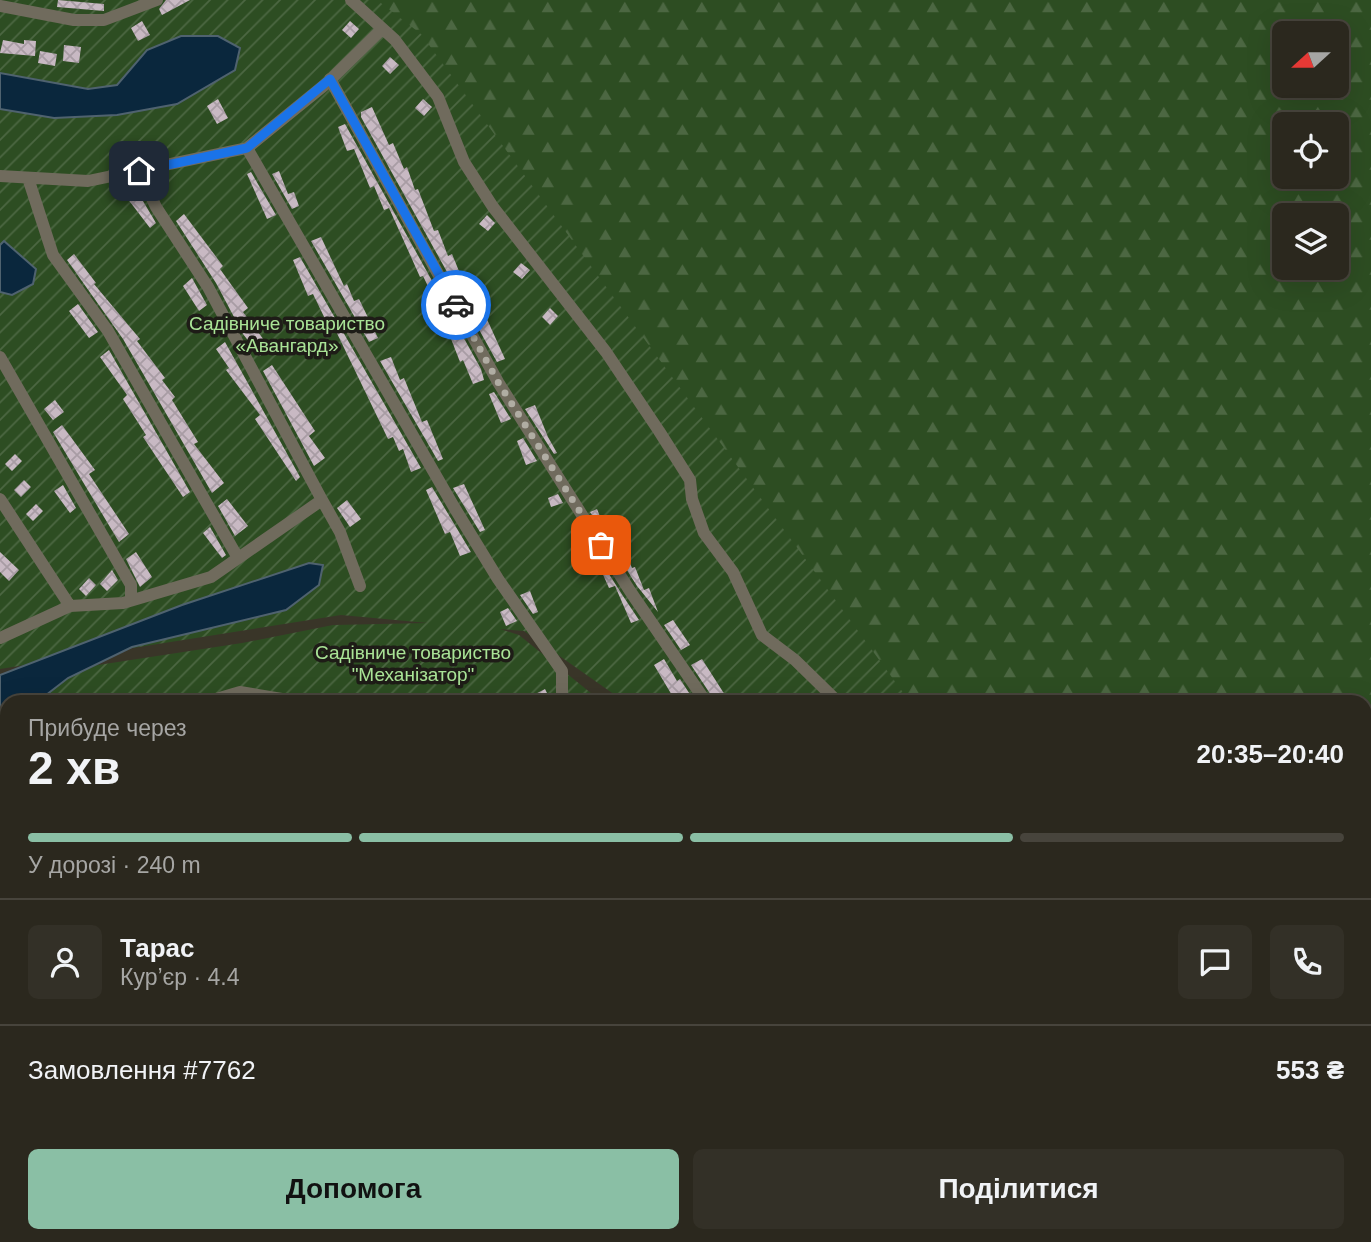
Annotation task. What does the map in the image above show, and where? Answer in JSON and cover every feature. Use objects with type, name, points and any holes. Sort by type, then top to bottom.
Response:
[{"type":"street","points":[[0,6],[74,20],[104,20],[157,0]]},
{"type":"street","points":[[351,0],[395,40],[438,97],[464,162],[493,207],[606,352],[678,460],[690,480],[692,499],[704,533],[733,572],[762,635],[795,660],[831,695]]},
{"type":"street","points":[[0,176],[88,181],[247,148],[330,79],[382,29]]},
{"type":"street","points":[[330,79],[498,382],[630,591],[701,695]]},
{"type":"street","points":[[247,148],[454,507],[498,579],[562,671],[564,695]]},
{"type":"street","points":[[139,171],[156,207],[208,287],[340,532],[360,586]]},
{"type":"street","points":[[28,178],[53,255],[108,331],[239,558]]},
{"type":"street","points":[[0,357],[131,585],[131,599]]},
{"type":"street","points":[[0,499],[70,606]]},
{"type":"street","points":[[0,638],[70,606],[123,603],[211,578],[322,500]]},
{"type":"street","points":[[230,695],[240,692],[258,695]]},
{"type":"green space","name":"Садівниче товариство «Авангард»","points":[[0,0],[377,0],[421,34],[905,695],[615,695],[524,631],[500,629],[519,635],[593,695],[0,695],[0,680],[242,643],[333,625],[428,623],[341,615],[0,669]]},
{"type":"green space","points":[[369,0],[1371,0],[1371,695],[845,695]]},
{"type":"water","points":[[181,36],[218,36],[240,48],[235,70],[177,104],[117,115],[54,118],[0,109],[0,73],[88,89],[117,85],[147,50]]},
{"type":"water","points":[[4,241],[36,269],[33,284],[12,295],[0,292],[0,245]]},
{"type":"water","points":[[309,563],[323,565],[319,585],[286,610],[132,647],[68,678],[46,695],[0,695],[0,675],[182,605]]},
{"type":"building","points":[[58,0],[104,4],[104,11],[57,7]]},
{"type":"building","points":[[166,0],[190,0],[162,15],[159,9]]},
{"type":"building","points":[[142,21],[150,35],[138,41],[131,28]]},
{"type":"building","points":[[350,21],[359,29],[351,38],[342,30]]},
{"type":"building","points":[[3,40],[24,44],[24,40],[36,41],[35,56],[0,53]]},
{"type":"building","points":[[64,45],[81,47],[79,63],[63,61]]},
{"type":"building","points":[[40,51],[57,54],[55,66],[38,63]]},
{"type":"building","points":[[390,57],[399,65],[390,74],[382,66]]},
{"type":"building","points":[[218,99],[228,118],[217,124],[207,106]]},
{"type":"building","points":[[423,99],[432,107],[424,116],[415,108]]},
{"type":"building","points":[[372,107],[389,145],[393,143],[404,169],[407,167],[415,190],[418,189],[434,231],[438,230],[448,256],[452,254],[481,319],[486,317],[505,359],[497,362],[361,117],[361,112]]},
{"type":"building","points":[[345,124],[481,369],[484,380],[473,384],[463,360],[460,362],[441,313],[423,276],[420,277],[389,208],[384,210],[374,186],[370,188],[354,149],[347,151],[338,127]]},
{"type":"building","points":[[279,171],[288,194],[294,192],[299,206],[292,209],[272,174]]},
{"type":"building","points":[[251,172],[276,215],[267,219],[247,174]]},
{"type":"building","points":[[137,191],[156,223],[150,228],[127,198]]},
{"type":"building","points":[[184,214],[223,266],[220,269],[248,308],[243,312],[270,348],[260,356],[243,334],[216,283],[176,221]]},
{"type":"building","points":[[487,215],[495,223],[488,231],[479,224]]},
{"type":"building","points":[[321,237],[344,286],[347,284],[354,301],[359,299],[378,338],[369,342],[311,241]]},
{"type":"building","points":[[74,254],[96,283],[94,284],[140,339],[137,341],[165,378],[162,380],[175,397],[172,400],[198,442],[194,444],[224,483],[212,493],[123,339],[67,260]]},
{"type":"building","points":[[300,257],[421,468],[411,472],[403,449],[399,451],[393,437],[388,439],[332,323],[328,325],[313,294],[308,296],[293,260]]},
{"type":"building","points":[[521,263],[530,270],[522,279],[513,272]]},
{"type":"building","points":[[192,278],[207,305],[199,311],[183,286]]},
{"type":"building","points":[[78,304],[98,332],[89,338],[69,311]]},
{"type":"building","points":[[550,308],[558,316],[550,325],[542,317]]},
{"type":"building","points":[[225,342],[300,477],[296,481],[255,419],[260,415],[226,370],[229,368],[216,349]]},
{"type":"building","points":[[109,350],[190,492],[183,497],[143,437],[146,435],[123,399],[127,395],[100,357]]},
{"type":"building","points":[[391,357],[400,380],[404,378],[422,422],[427,420],[443,459],[438,461],[380,361]]},
{"type":"building","points":[[272,365],[315,431],[309,436],[325,458],[314,466],[263,371]]},
{"type":"building","points":[[494,392],[511,419],[501,423],[489,394]]},
{"type":"building","points":[[55,400],[64,412],[53,420],[44,409]]},
{"type":"building","points":[[535,405],[557,453],[554,454],[525,409]]},
{"type":"building","points":[[62,425],[95,470],[89,474],[129,534],[119,542],[53,432]]},
{"type":"building","points":[[523,438],[537,461],[526,465],[517,441]]},
{"type":"building","points":[[15,454],[22,461],[12,471],[5,464]]},
{"type":"building","points":[[24,480],[31,487],[21,497],[14,490]]},
{"type":"building","points":[[464,484],[485,530],[480,532],[453,488]]},
{"type":"building","points":[[63,485],[76,508],[70,513],[54,491]]},
{"type":"building","points":[[432,487],[471,552],[460,556],[450,532],[445,534],[426,490]]},
{"type":"building","points":[[558,494],[563,503],[551,507],[548,498]]},
{"type":"building","points":[[227,499],[248,526],[235,536],[218,506]]},
{"type":"building","points":[[347,500],[361,519],[350,527],[337,508]]},
{"type":"building","points":[[36,504],[43,511],[33,521],[26,514]]},
{"type":"building","points":[[597,509],[605,529],[610,527],[617,543],[621,542],[644,590],[649,588],[658,612],[637,586],[590,512]]},
{"type":"building","points":[[577,524],[639,620],[631,623],[615,586],[609,588],[600,568],[597,569]]},
{"type":"building","points":[[210,527],[226,555],[222,558],[203,533]]},
{"type":"building","points":[[0,552],[19,570],[9,581],[0,572]]},
{"type":"building","points":[[136,552],[152,577],[140,587],[126,559]]},
{"type":"building","points":[[112,570],[118,580],[107,591],[100,584]]},
{"type":"building","points":[[89,578],[96,585],[86,596],[79,589]]},
{"type":"building","points":[[530,591],[538,612],[533,614],[520,595]]},
{"type":"building","points":[[508,608],[517,621],[506,626],[500,612]]},
{"type":"building","points":[[673,620],[690,645],[681,650],[664,625]]},
{"type":"building","points":[[664,659],[677,681],[680,679],[690,695],[672,695],[654,665]]},
{"type":"building","points":[[702,659],[725,695],[711,695],[691,665]]},
{"type":"building","points":[[545,689],[548,695],[533,695]]},
{"type":"way so far","points":[[456,305],[498,382],[601,545]]},
{"type":"route","points":[[139,171],[247,148],[330,79],[456,305]]},
{"type":"park label","name":"Садівниче товариство \"Механізатор\"","points":[[413,663]]}]
